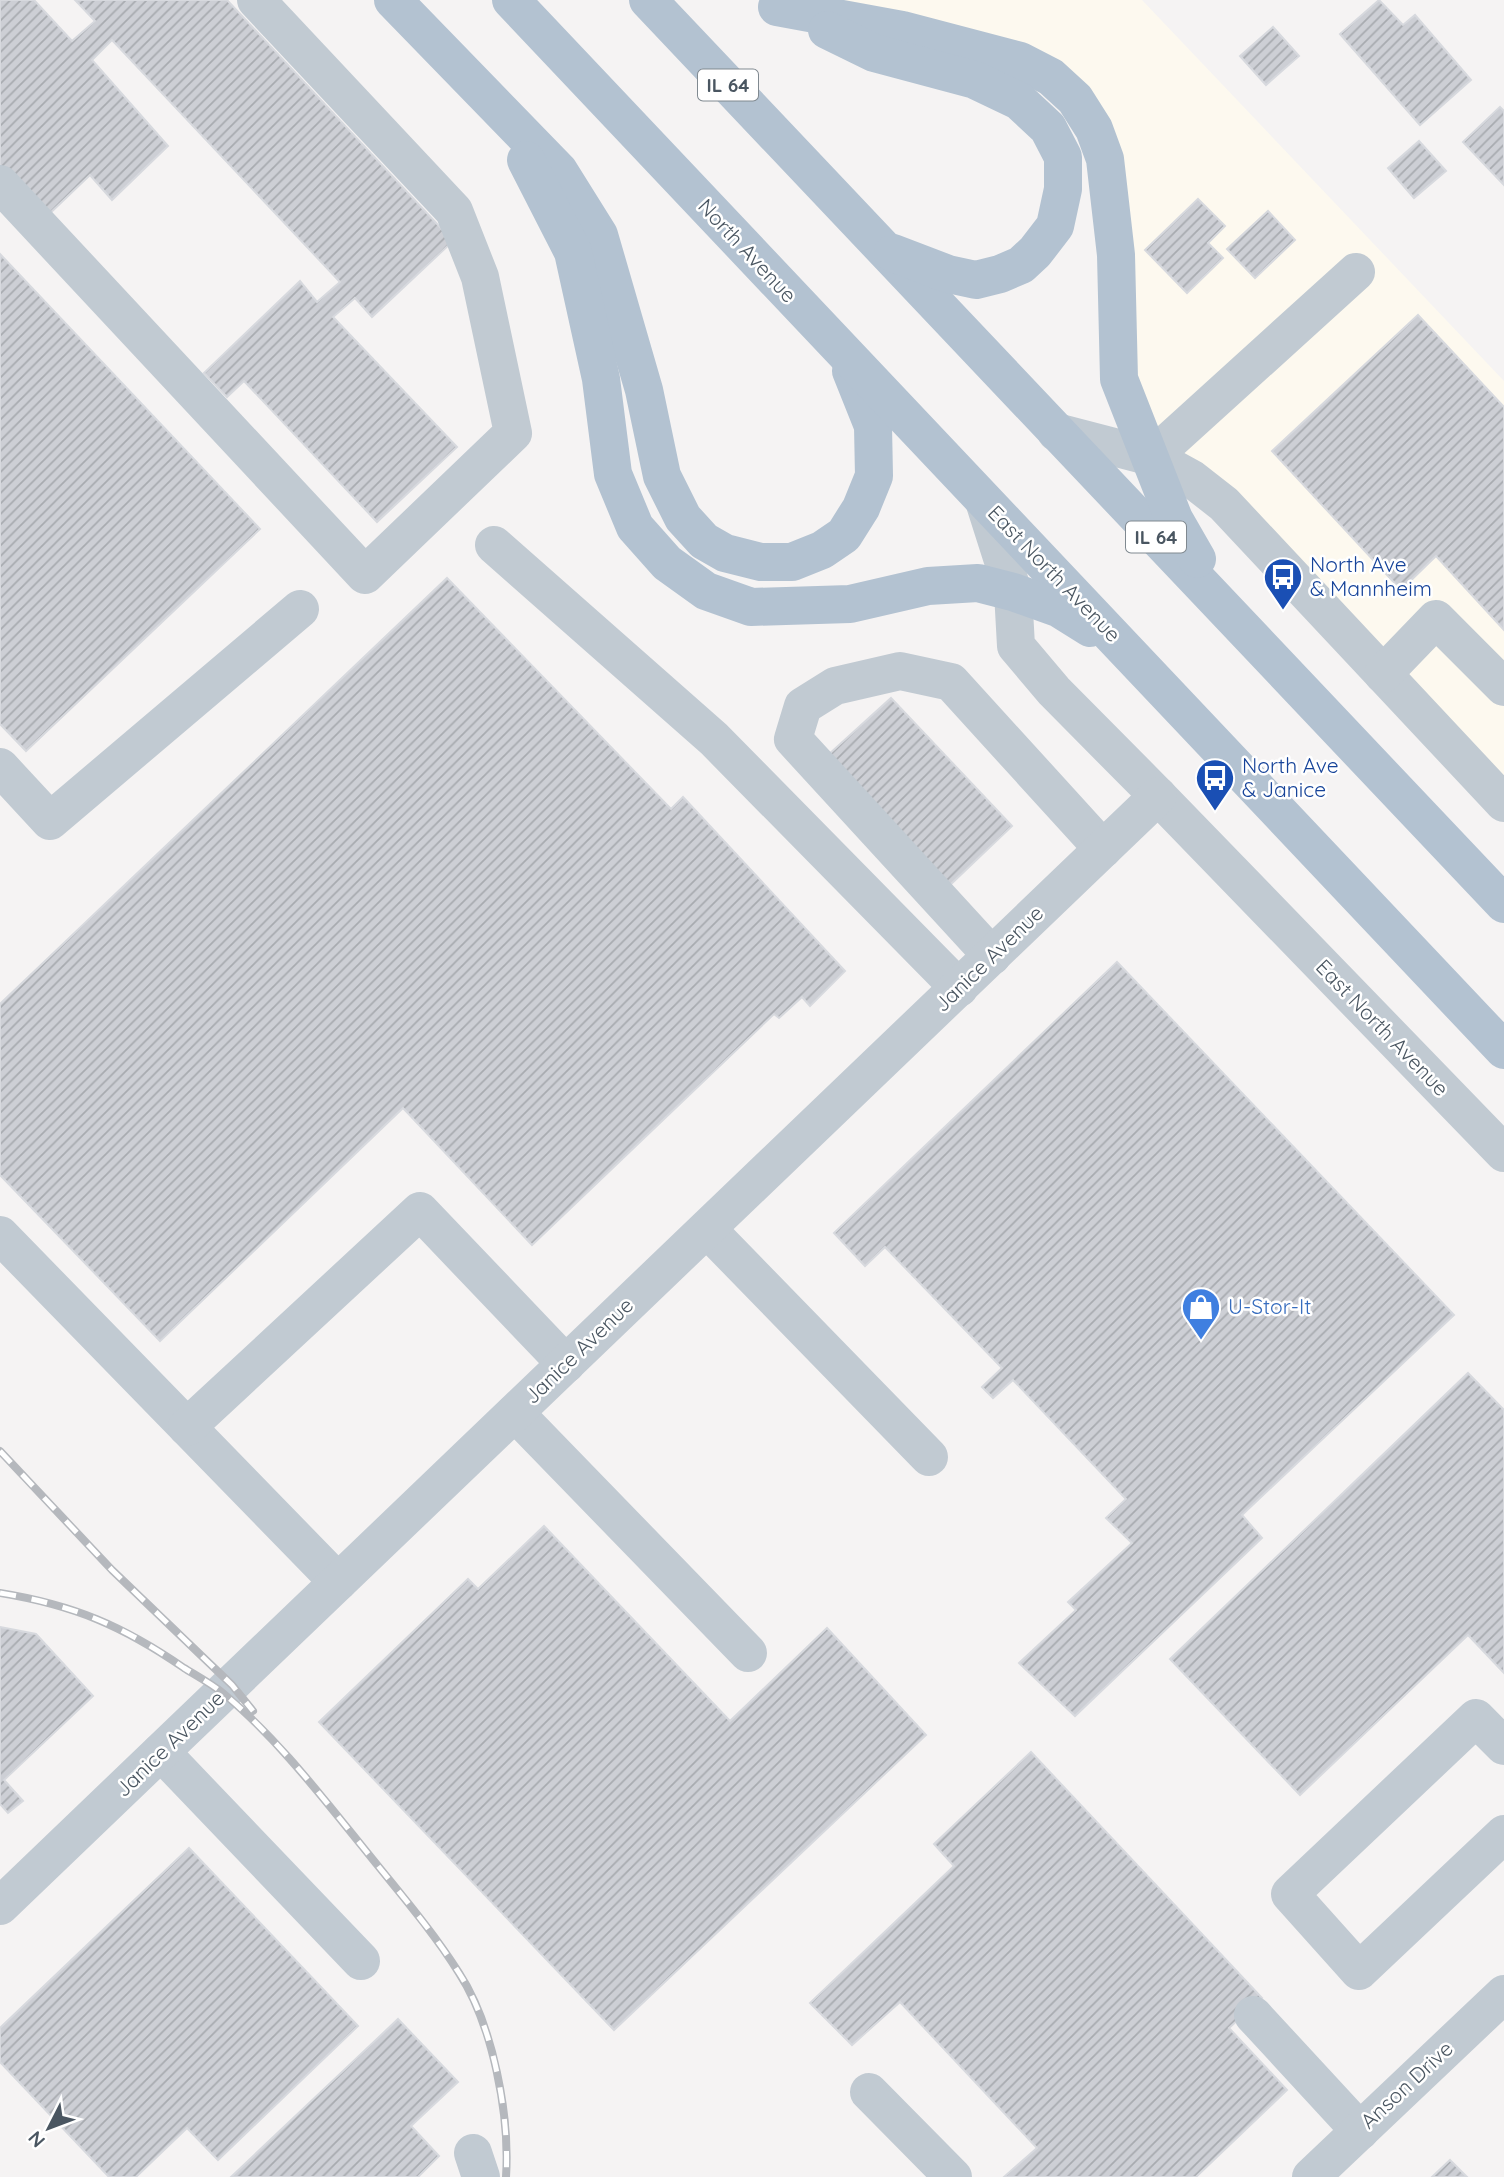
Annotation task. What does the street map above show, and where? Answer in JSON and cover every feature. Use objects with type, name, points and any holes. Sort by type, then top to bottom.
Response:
[{"type":"main road","points":[[393,0],[559,171],[599,235],[644,390],[662,475],[683,518],[704,541],[725,553],[761,562],[792,562],[822,550],[844,535],[862,508],[874,476],[873,426],[846,356]]},
{"type":"main road","name":"North Avenue","points":[[511,0],[984,501]]},
{"type":"main road","name":"IL 64","points":[[648,0],[1504,904]]},
{"type":"main road","points":[[772,3],[874,53],[975,80],[1019,101],[1048,128],[1063,157],[1063,189],[1055,226],[1021,265],[976,280],[948,274],[884,250]]},
{"type":"main road","points":[[772,3],[902,30],[1020,61],[1051,77],[1075,99],[1094,129],[1105,159],[1116,255],[1119,379],[1152,457],[1174,519],[1228,613]]},
{"type":"main road","points":[[503,114],[573,252],[601,379],[613,474],[635,527],[667,563],[706,591],[751,607],[849,604],[928,586],[978,583],[1058,608],[1126,648]]},
{"type":"main road","name":"East North Avenue","points":[[984,501],[1504,1050]]},
{"type":"street","points":[[0,184],[365,575],[513,433],[480,277],[454,211],[256,0]]},
{"type":"street","points":[[1152,457],[1356,272]]},
{"type":"street","points":[[1056,432],[1152,457],[1192,478],[1224,504],[1504,803]]},
{"type":"street","name":"East North Avenue","points":[[984,501],[1013,592],[1017,646],[1054,691],[1504,1153]]},
{"type":"street","points":[[494,545],[715,739],[959,988]]},
{"type":"street","points":[[0,767],[50,821],[300,609]]},
{"type":"street","points":[[1383,674],[1436,619],[1504,687]]},
{"type":"street","points":[[992,956],[793,739],[803,706],[835,686],[900,671],[951,682],[1103,849]]},
{"type":"street","name":"Janice Avenue","points":[[0,1906],[1158,796]]},
{"type":"street","points":[[187,1427],[420,1211],[566,1364]]},
{"type":"street","points":[[707,1229],[929,1457]]},
{"type":"street","points":[[0,1235],[338,1583]]},
{"type":"street","points":[[515,1413],[748,1653]]},
{"type":"street","points":[[1504,1746],[1476,1718],[1290,1894],[1359,1971],[1504,1834]]},
{"type":"street","points":[[161,1752],[361,1961]]},
{"type":"street","name":"Anson Drive","points":[[1311,2177],[1504,1994]]},
{"type":"street","points":[[1253,2015],[1360,2131]]},
{"type":"street","points":[[869,2092],[953,2177]]},
{"type":"shaded area","points":[[770,0],[1142,0],[1504,381],[1504,803],[1152,457],[1116,255],[1075,99]]},
{"type":"building","points":[[0,0],[34,0],[72,41],[95,21],[75,0],[227,0],[453,241],[372,317],[355,298],[333,317],[457,447],[377,522],[244,381],[227,397],[204,373],[300,281],[317,302],[340,282],[112,40],[92,60],[168,146],[112,200],[90,175],[46,217],[0,167]]},
{"type":"building","points":[[1379,0],[1403,25],[1415,15],[1471,80],[1420,125],[1340,34]]},
{"type":"building","points":[[1273,27],[1299,56],[1266,85],[1240,56]]},
{"type":"building","points":[[1500,107],[1504,111],[1504,185],[1463,142]]},
{"type":"building","points":[[1419,141],[1446,171],[1414,198],[1388,168]]},
{"type":"building","points":[[1198,199],[1225,226],[1208,243],[1223,258],[1187,293],[1145,250]]},
{"type":"building","points":[[1268,211],[1295,240],[1255,278],[1227,249]]},
{"type":"building","points":[[0,254],[260,529],[26,751],[0,724]]},
{"type":"building","points":[[1418,315],[1504,407],[1504,630],[1436,556],[1401,590],[1272,451]]},
{"type":"building","points":[[447,578],[671,809],[683,797],[845,971],[810,1006],[802,997],[779,1018],[774,1014],[532,1245],[403,1108],[160,1341],[0,1175],[0,1004]]},
{"type":"building","points":[[891,698],[1012,826],[950,885],[828,755]]},
{"type":"building","name":"U-Stor-It","points":[[1117,962],[1454,1315],[1242,1515],[1262,1538],[1075,1716],[1019,1663],[1076,1610],[1068,1602],[1132,1543],[1106,1518],[1126,1499],[1013,1380],[993,1398],[982,1387],[1002,1368],[885,1247],[865,1266],[834,1233]]},
{"type":"building","points":[[1468,1373],[1504,1410],[1504,1673],[1468,1635],[1300,1795],[1170,1659]]},
{"type":"building","points":[[544,1526],[730,1721],[827,1628],[926,1735],[614,2030],[319,1722],[468,1579],[478,1589]]},
{"type":"building","points":[[0,1627],[36,1634],[93,1696],[4,1780],[23,1801],[8,1813],[0,1804]]},
{"type":"building","points":[[1031,1752],[1262,1998],[1229,2028],[1287,2090],[1196,2177],[1004,2177],[1037,2148],[900,2002],[852,2045],[810,2003],[954,1866],[934,1844]]},
{"type":"building","points":[[189,1848],[358,2026],[218,2160],[187,2128],[136,2177],[109,2177],[0,2062],[0,2028]]},
{"type":"building","points":[[398,2019],[458,2082],[411,2126],[439,2156],[418,2177],[231,2177]]},
{"type":"building","points":[[1450,2160],[1467,2177],[1432,2177]]},
{"type":"railway","points":[[0,1451],[112,1570],[232,1685],[253,1711]]},
{"type":"railway","points":[[0,1593],[75,1611],[140,1640],[224,1694],[244,1711],[299,1769],[426,1926],[471,1994],[490,2044],[497,2072],[505,2127],[506,2177]]},
{"type":"place","name":"North Ave & Mannheim","points":[[1283,611]]},
{"type":"place","name":"North Ave & Janice","points":[[1215,812]]},
{"type":"place","name":"U-Stor-It","points":[[1201,1341]]}]
